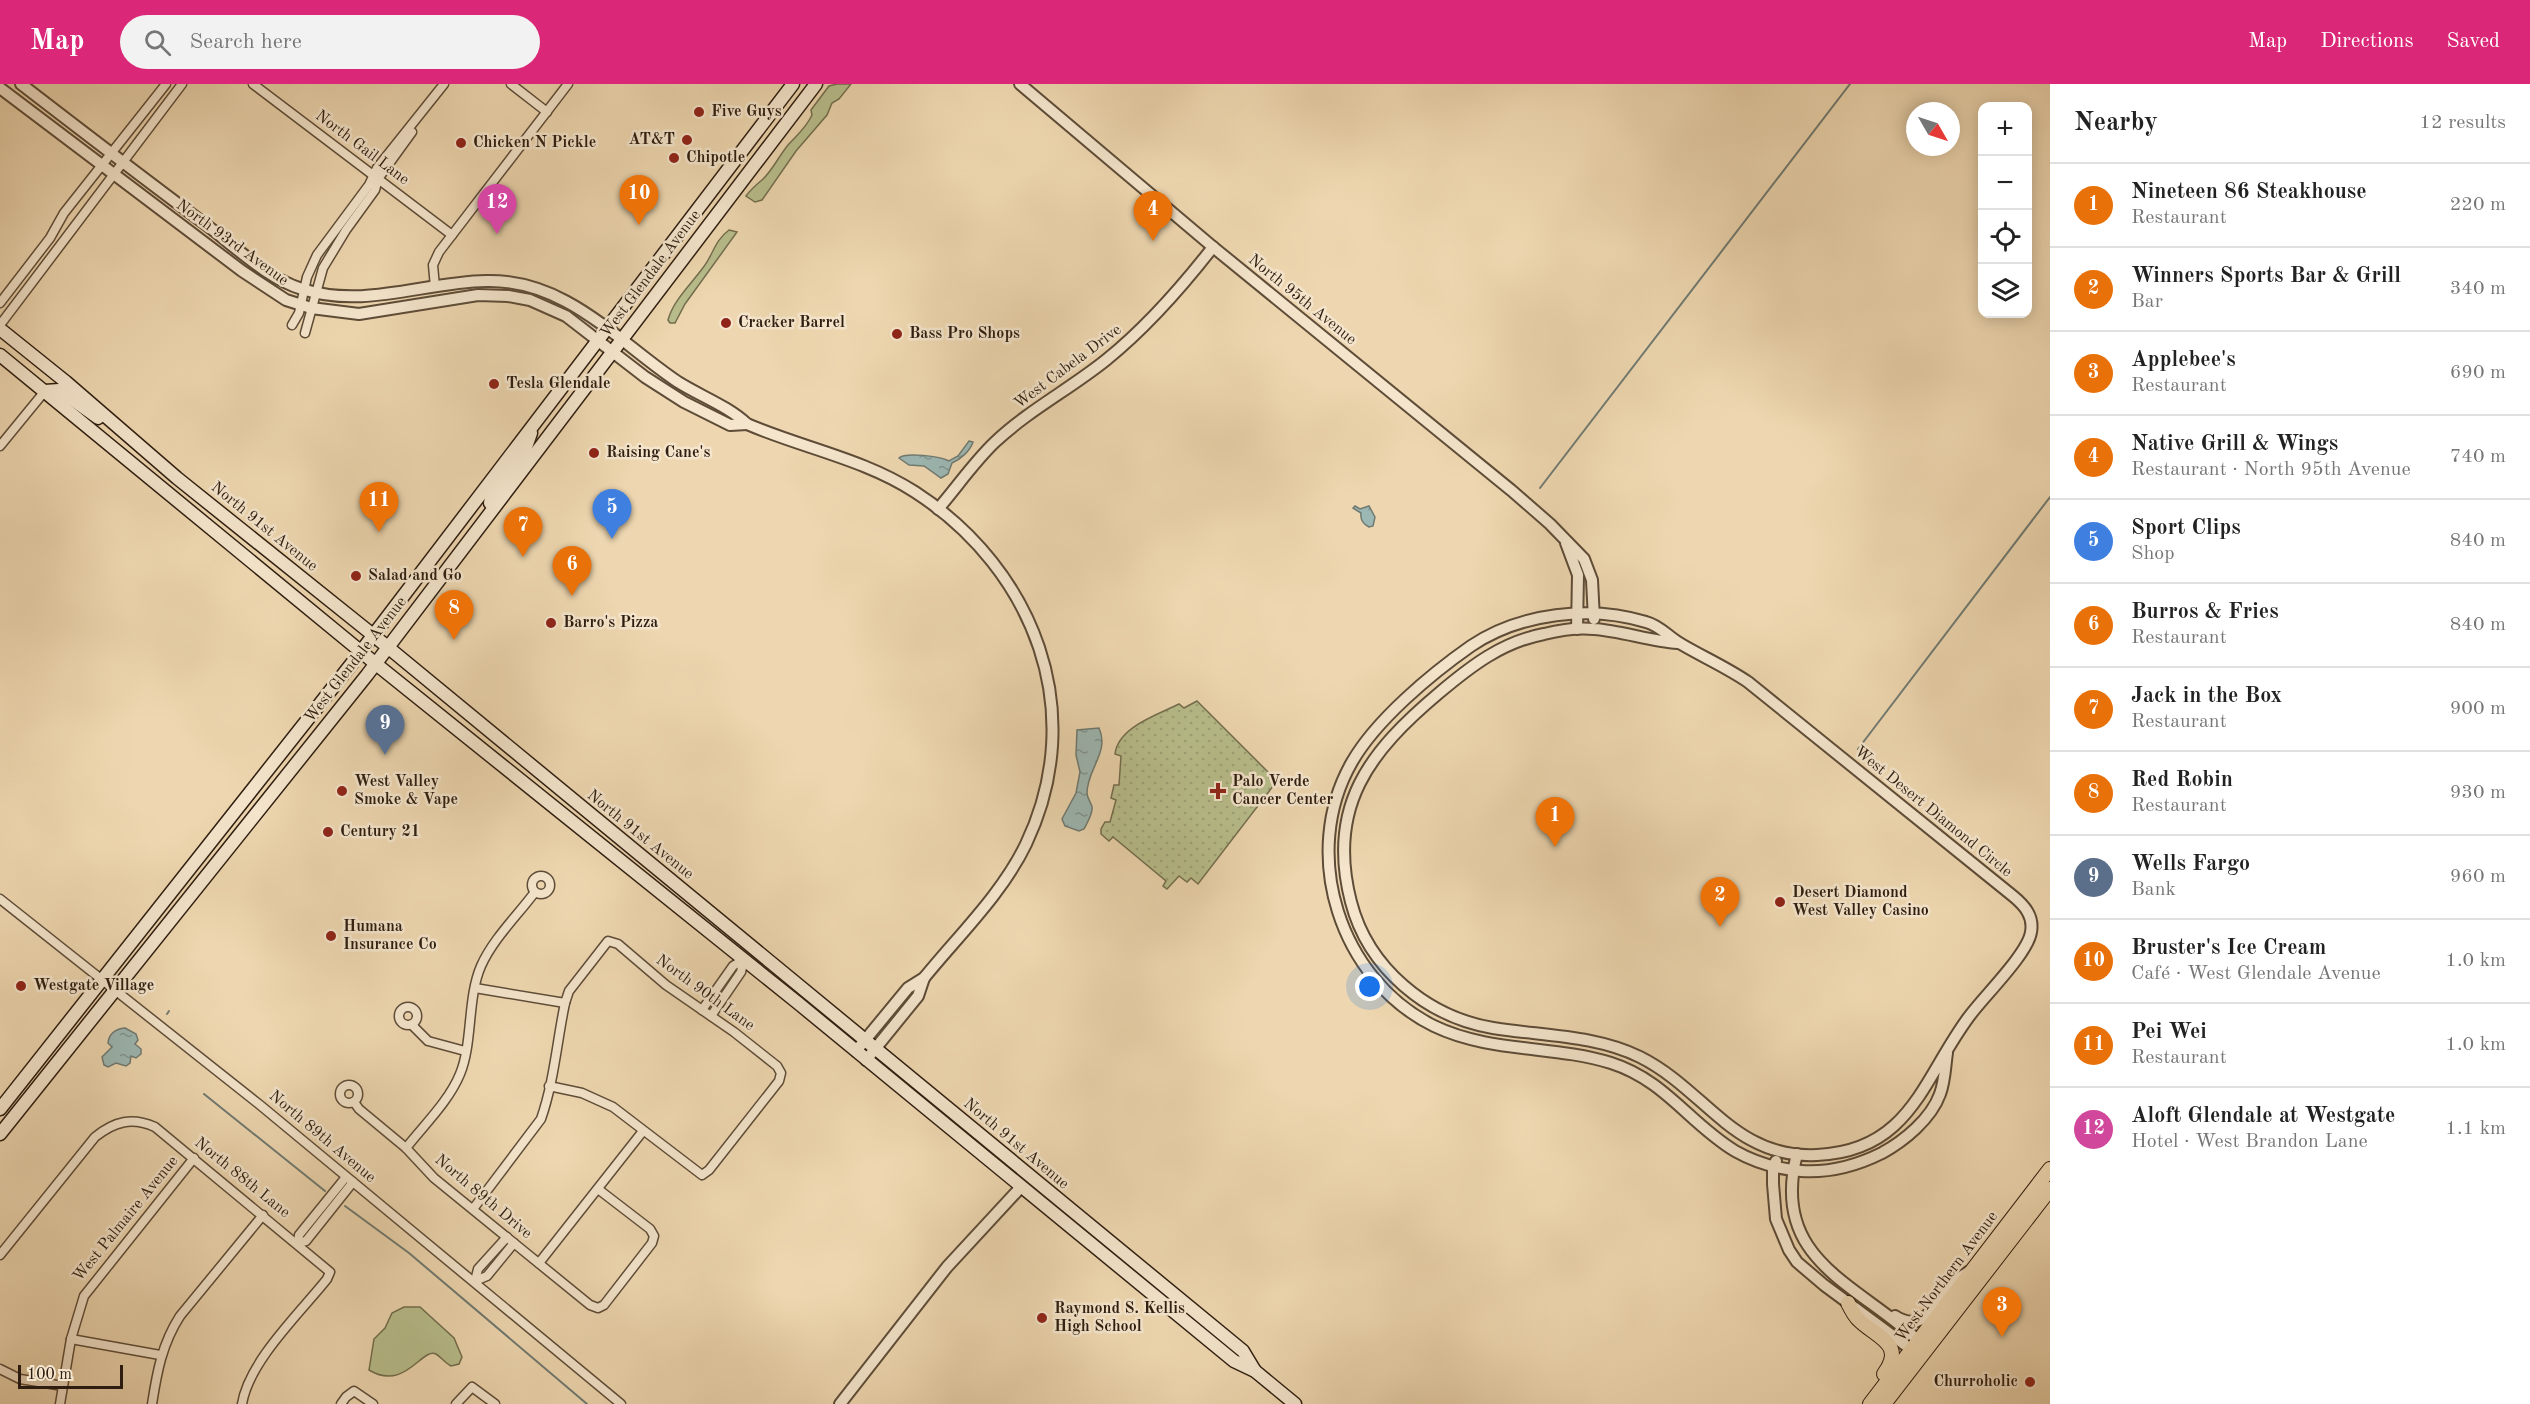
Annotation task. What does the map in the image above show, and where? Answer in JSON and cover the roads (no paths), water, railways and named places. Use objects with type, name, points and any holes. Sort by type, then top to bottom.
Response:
[{"type":"main road","name":"West Glendale Avenue","points":[[0,1109],[361,651],[793,84]]},
{"type":"main road","name":"West Glendale Avenue","points":[[1,1130],[376,664],[816,84]]},
{"type":"main road","name":"North 91st Avenue","points":[[0,327],[184,483],[373,635],[1243,1351],[1255,1371]]},
{"type":"main road","name":"North 91st Avenue","points":[[0,355],[376,664],[856,1051],[1233,1361],[1255,1371],[1295,1404]]},
{"type":"main road","points":[[45,391],[59,390],[89,412],[119,427]]},
{"type":"main road","points":[[494,507],[490,501],[526,449],[533,426]]},
{"type":"main road","points":[[216,531],[226,529],[261,555],[283,563]]},
{"type":"main road","points":[[248,823],[248,809],[264,788],[275,762]]},
{"type":"main road","points":[[534,790],[545,778]]},
{"type":"main road","points":[[206,876],[202,871],[204,867],[240,820],[236,811]]},
{"type":"main road","points":[[744,960],[752,957],[772,974],[786,977]]},
{"type":"main road","name":"West Northern Avenue","points":[[1884,1404],[1972,1270],[2050,1169]]},
{"type":"main road","points":[[1021,1187],[1037,1191],[1065,1214],[1086,1224]]},
{"type":"main road","name":"West Northern Avenue","points":[[1868,1404],[1919,1349],[2050,1189]]},
{"type":"main road","points":[[1852,1298],[1858,1320],[1888,1343],[1892,1352],[1890,1365],[1875,1385],[1868,1404]]},
{"type":"main road","points":[[1173,1312],[1181,1301]]},
{"type":"street","name":"North 93rd Avenue","points":[[21,84],[266,270],[309,291],[354,297],[486,281],[533,286],[575,304],[680,383],[738,415],[747,424]]},
{"type":"street","points":[[0,303],[44,247],[64,213],[166,84]]},
{"type":"street","points":[[0,327],[182,84]]},
{"type":"street","name":"North Gail Lane","points":[[253,84],[452,235]]},
{"type":"street","points":[[305,333],[305,306],[309,291],[375,190],[376,177],[444,84]]},
{"type":"street","points":[[511,84],[547,112]]},
{"type":"street","points":[[435,287],[433,271],[435,261],[452,235],[568,84]]},
{"type":"street","name":"North 95th Avenue","points":[[1020,84],[1213,247],[1511,490],[1578,551],[1592,580],[1593,628]]},
{"type":"street","name":"North 93rd Avenue","points":[[0,88],[277,295],[305,306],[359,314],[471,296],[508,296],[530,300],[553,309],[599,340],[645,377],[690,406],[730,425],[747,424]]},
{"type":"street","name":"West Cabela Drive","points":[[938,509],[996,442],[1035,410],[1105,361],[1136,335],[1179,290],[1213,247]]},
{"type":"street","points":[[292,325],[305,306]]},
{"type":"street","points":[[0,446],[45,391]]},
{"type":"street","points":[[747,424],[880,473],[915,492],[938,509],[981,549],[1021,604],[1044,660],[1051,698],[1053,732],[1047,784],[1026,844],[1000,885],[924,978],[908,988],[856,1051]]},
{"type":"street","name":"North 95th Avenue","points":[[1565,540],[1578,575],[1577,629]]},
{"type":"street","name":"West Desert Diamond Circle","points":[[1678,643],[1654,641],[1593,628],[1527,638],[1489,654],[1400,727],[1372,759],[1358,784],[1347,825],[1344,856],[1349,894],[1361,929],[1383,964],[1409,990],[1440,1010],[1473,1023],[1495,1028],[1570,1037],[1612,1046],[1642,1058],[1676,1080],[1739,1134],[1780,1153],[1817,1155],[1849,1149],[1884,1133],[1908,1113],[1968,1017],[2012,964],[2030,938],[2031,922],[2028,912],[2013,896],[1748,682],[1725,666],[1678,643],[1661,628],[1646,622],[1594,614],[1553,616],[1522,623],[1481,640],[1455,658],[1390,714],[1367,740],[1344,778],[1333,814],[1328,854],[1333,896],[1346,934],[1369,972],[1396,1000],[1431,1024],[1464,1038],[1500,1046],[1568,1053],[1612,1063],[1647,1079],[1667,1093],[1731,1149],[1773,1167],[1793,1170],[1824,1171],[1858,1164],[1902,1139],[1930,1112],[1939,1096],[1947,1053]]},
{"type":"street","points":[[406,1148],[447,1096],[460,1073],[479,969],[487,954],[535,892]]},
{"type":"street","name":"North 89th Avenue","points":[[0,899],[350,1179],[621,1404]]},
{"type":"street","name":"North 90th Lane","points":[[564,1003],[569,991],[608,941],[618,945],[666,985],[777,1066],[781,1073],[779,1081],[709,1170],[702,1175],[643,1131]]},
{"type":"street","points":[[702,1010],[733,966],[744,960]]},
{"type":"street","points":[[711,1016],[741,972],[744,960]]},
{"type":"street","points":[[867,1060],[918,996],[924,978]]},
{"type":"street","points":[[473,1209],[541,1119],[564,1003],[475,988]]},
{"type":"street","points":[[412,1025],[428,1041],[465,1051]]},
{"type":"street","points":[[1568,1053],[1570,1037]]},
{"type":"street","points":[[539,1263],[643,1131],[613,1107],[582,1093],[549,1086]]},
{"type":"street","name":"North 89th Drive","points":[[354,1102],[359,1109],[406,1148],[434,1178],[590,1305],[598,1308],[604,1305],[652,1243],[654,1236],[650,1229],[598,1189]]},
{"type":"street","name":"North 88th Lane","points":[[0,1256],[95,1137],[106,1128],[128,1120],[141,1121],[155,1127],[298,1243],[330,1272],[327,1279],[257,1366],[244,1393],[242,1404]]},
{"type":"street","points":[[1780,1153],[1773,1167],[1773,1200],[1776,1219],[1789,1250],[1803,1269],[1852,1298],[1919,1349]]},
{"type":"street","points":[[1797,1154],[1791,1186],[1793,1210],[1804,1240],[1852,1298],[1872,1299],[1900,1319],[1915,1321],[1928,1315],[1956,1280],[1972,1270]]},
{"type":"street","name":"West Palmaire Avenue","points":[[60,1404],[70,1339],[79,1305],[89,1287],[194,1158]]},
{"type":"street","points":[[298,1243],[306,1241],[350,1179]]},
{"type":"street","points":[[840,1404],[947,1267],[1021,1187]]},
{"type":"street","points":[[152,1404],[160,1355],[168,1334],[180,1316],[263,1215]]},
{"type":"street","points":[[475,1281],[478,1269],[511,1240]]},
{"type":"street","points":[[70,1339],[160,1355]]},
{"type":"street","points":[[0,1369],[20,1378],[63,1386]]},
{"type":"street","points":[[456,1404],[472,1387],[495,1404]]},
{"type":"street","points":[[341,1404],[354,1391],[373,1404]]},
{"type":"water","points":[[969,441],[973,442],[970,449],[952,463],[948,474],[941,478],[924,466],[909,465],[899,458],[908,455],[923,455],[949,461],[958,456]]},
{"type":"water","points":[[1355,506],[1360,509],[1369,506],[1375,517],[1373,526],[1369,527],[1364,523],[1361,513],[1353,508]]},
{"type":"water","points":[[1099,728],[1102,745],[1090,776],[1087,793],[1092,813],[1084,829],[1079,831],[1065,826],[1062,819],[1076,793],[1080,772],[1076,755],[1077,730]]},
{"type":"water","points":[[125,1028],[136,1034],[138,1040],[135,1044],[141,1049],[141,1054],[136,1058],[131,1056],[130,1063],[126,1066],[116,1063],[108,1067],[104,1065],[102,1057],[112,1047],[108,1043],[111,1035],[118,1029]]},
{"type":"waterway","points":[[1540,488],[1850,84]]},
{"type":"waterway","points":[[1858,749],[2050,497]]},
{"type":"waterway","points":[[204,1094],[325,1191]]},
{"type":"waterway","points":[[345,1206],[409,1253],[587,1404]]},
{"type":"place","name":"Five Guys","points":[[699,112]]},
{"type":"place","name":"AT&T","points":[[687,140]]},
{"type":"place","name":"Chicken N Pickle","points":[[461,143]]},
{"type":"place","name":"Chipotle","points":[[674,158]]},
{"type":"place","name":"Bruster's Ice Cream","points":[[639,225]]},
{"type":"place","name":"Aloft Glendale at Westgate","points":[[497,234]]},
{"type":"place","name":"Native Grill & Wings","points":[[1153,241]]},
{"type":"place","name":"Cracker Barrel","points":[[726,323]]},
{"type":"place","name":"Bass Pro Shops","points":[[897,334]]},
{"type":"place","name":"Tesla Glendale","points":[[494,384]]},
{"type":"place","name":"Raising Cane's","points":[[594,453]]},
{"type":"place","name":"Pei Wei","points":[[379,532]]},
{"type":"place","name":"Sport Clips","points":[[612,539]]},
{"type":"place","name":"Jack in the Box","points":[[523,557]]},
{"type":"place","name":"Salad and Go","points":[[356,576]]},
{"type":"place","name":"Burros & Fries","points":[[572,596]]},
{"type":"place","name":"Barro's Pizza","points":[[551,623]]},
{"type":"place","name":"Red Robin","points":[[454,640]]},
{"type":"place","name":"Wells Fargo","points":[[385,755]]},
{"type":"place","name":"West Valley Smoke & Vape","points":[[342,791]]},
{"type":"place","name":"Palo Verde Cancer Center","points":[[1218,791]]},
{"type":"place","name":"Century 21","points":[[328,832]]},
{"type":"place","name":"Nineteen 86 Steakhouse","points":[[1555,847]]},
{"type":"place","name":"Desert Diamond West Valley Casino","points":[[1780,902]]},
{"type":"place","name":"Winners Sports Bar & Grill","points":[[1720,927]]},
{"type":"place","name":"Humana Insurance Co","points":[[331,936]]},
{"type":"place","name":"Westgate Village","points":[[21,986]]},
{"type":"place","name":"Raymond S. Kellis High School","points":[[1042,1318]]},
{"type":"place","name":"Applebee's","points":[[2002,1337]]},
{"type":"place","name":"Churroholic","points":[[2030,1382]]}]
